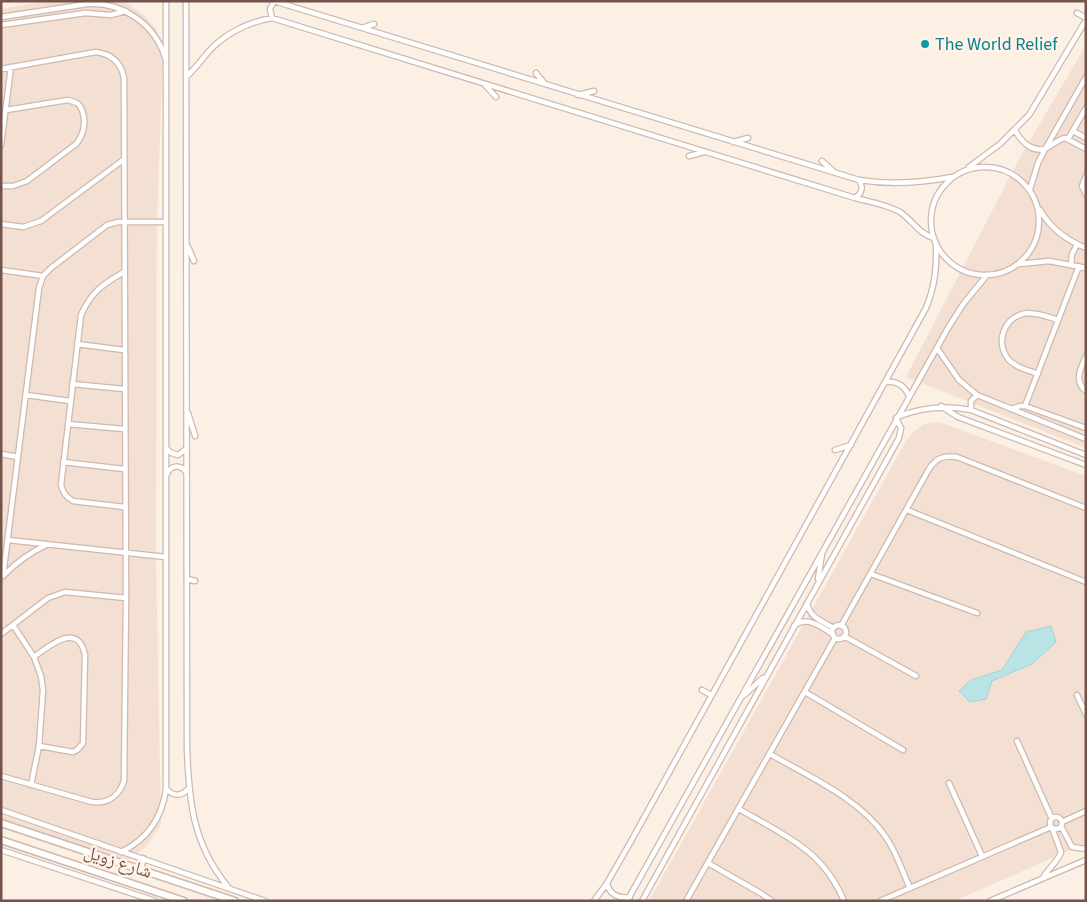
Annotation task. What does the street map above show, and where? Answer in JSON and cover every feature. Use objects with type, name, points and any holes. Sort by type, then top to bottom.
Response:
[{"type":"main road","name":"شارع زويل","points":[[1,823],[235,901]]},
{"type":"main road","name":"شارع زويل","points":[[1,840],[184,901]]},
{"type":"main road","points":[[140,869],[143,859]]},
{"type":"street","points":[[121,852],[143,838],[155,824],[162,808],[166,789],[166,1]]},
{"type":"street","points":[[186,1],[188,788],[194,820],[203,849],[228,887]]},
{"type":"street","points":[[272,18],[270,9],[274,1],[859,180],[896,183],[929,181],[952,177]]},
{"type":"street","points":[[126,12],[111,15],[85,13],[4,25],[3,17],[88,3],[108,5],[126,12],[142,22],[161,47],[166,61]]},
{"type":"street","points":[[594,901],[607,883],[926,308],[936,276],[935,241],[931,216],[934,201],[941,188],[952,177],[983,157],[1016,130],[1030,115],[1086,19],[1077,13]]},
{"type":"street","points":[[186,77],[209,51],[227,36],[255,22],[272,18],[895,210],[902,213],[922,232],[935,241],[944,257],[957,267],[971,273],[987,275],[1004,272],[1018,265],[1038,261],[1071,264],[1086,268]]},
{"type":"street","points":[[362,28],[374,24]]},
{"type":"street","points":[[1,69],[96,52],[103,53],[115,60],[124,78],[124,507],[126,598],[124,780],[115,796],[98,803],[1,776]]},
{"type":"street","points":[[1,145],[11,67]]},
{"type":"street","points":[[536,73],[546,85]]},
{"type":"street","points":[[1030,189],[1044,149],[1086,77]]},
{"type":"street","points":[[484,84],[496,97]]},
{"type":"street","points":[[578,95],[594,91]]},
{"type":"street","points":[[1,186],[13,186],[27,181],[76,144],[81,138],[84,124],[80,106],[68,100],[6,110]]},
{"type":"street","points":[[1068,139],[1086,108]]},
{"type":"street","points":[[1016,130],[1023,142],[1030,147],[1044,149],[1058,140],[1068,139],[1086,149]]},
{"type":"street","points":[[1073,131],[1086,138]]},
{"type":"street","points":[[732,142],[748,138]]},
{"type":"street","points":[[689,156],[705,152]]},
{"type":"street","points":[[1,224],[23,227],[41,221],[123,160]]},
{"type":"street","points":[[822,161],[836,173]]},
{"type":"street","points":[[966,169],[983,166],[1001,168],[1017,176],[1030,189],[1048,223],[1056,232],[1077,245],[1086,248]]},
{"type":"street","points":[[1086,176],[1082,185],[1086,194]]},
{"type":"street","points":[[855,198],[862,190],[859,180]]},
{"type":"street","points":[[1018,265],[1030,252],[1037,237],[1039,214],[1036,202]]},
{"type":"street","points":[[2,577],[39,288],[43,276],[102,228],[112,223],[166,222]]},
{"type":"street","points":[[186,244],[194,261]]},
{"type":"street","points":[[1071,264],[1072,254],[1077,245]]},
{"type":"street","points":[[1026,406],[1079,266]]},
{"type":"street","points":[[1,270],[43,276]]},
{"type":"street","points":[[124,272],[103,284],[93,293],[81,315],[61,485],[62,492],[73,501],[124,507]]},
{"type":"street","points":[[607,883],[615,896],[628,899],[909,396],[960,309],[987,275]]},
{"type":"street","points":[[1038,374],[1015,365],[1010,361],[1003,350],[1003,332],[1012,319],[1022,314],[1036,314],[1058,320]]},
{"type":"street","points":[[77,344],[124,350]]},
{"type":"street","points":[[937,348],[959,380],[978,395],[1086,439]]},
{"type":"street","points":[[1086,356],[1079,378],[1080,386],[1086,391]]},
{"type":"street","points":[[886,382],[900,384],[906,389],[909,396]]},
{"type":"street","points":[[72,384],[124,389]]},
{"type":"street","points":[[26,395],[70,401]]},
{"type":"street","points":[[971,410],[971,401],[978,395]]},
{"type":"street","points":[[897,418],[914,411],[941,406],[971,410],[1086,455]]},
{"type":"street","points":[[941,406],[958,417],[1086,465]]},
{"type":"street","points":[[1011,410],[1020,406],[1026,406],[1086,428]]},
{"type":"street","points":[[186,409],[195,436]]},
{"type":"street","points":[[642,901],[898,438],[901,428],[897,418]]},
{"type":"street","points":[[68,424],[124,429]]},
{"type":"street","points":[[835,450],[851,445]]},
{"type":"street","points":[[166,448],[174,454],[181,454],[186,449]]},
{"type":"street","points":[[1,454],[18,457]]},
{"type":"street","points":[[807,603],[813,616],[834,628],[841,626],[932,464],[942,457],[956,457],[1086,508]]},
{"type":"street","points":[[63,462],[124,468]]},
{"type":"street","points":[[166,474],[176,466],[182,468],[186,473]]},
{"type":"street","points":[[907,510],[1086,582]]},
{"type":"street","points":[[8,540],[166,557]]},
{"type":"street","points":[[2,577],[31,552],[47,544]]},
{"type":"street","points":[[815,587],[822,553]]},
{"type":"street","points":[[871,574],[978,613]]},
{"type":"street","points":[[187,579],[195,580]]},
{"type":"street","points":[[1,634],[56,594],[65,592],[126,598]]},
{"type":"street","points":[[793,627],[803,621],[809,621],[834,636],[841,638],[844,636],[916,676]]},
{"type":"street","points":[[13,625],[34,657],[41,676],[43,690],[39,746],[31,785]]},
{"type":"street","points":[[841,626],[845,629],[844,636]]},
{"type":"street","points":[[686,901],[805,692],[834,636],[834,628]]},
{"type":"street","points":[[34,657],[64,638],[70,638],[81,644],[85,655],[83,743],[73,752],[39,746]]},
{"type":"street","points":[[740,698],[768,672]]},
{"type":"street","points":[[702,690],[711,695]]},
{"type":"street","points":[[805,692],[903,750]]},
{"type":"street","points":[[1078,695],[1086,714]]},
{"type":"street","points":[[1017,741],[1052,819],[1050,823],[1061,852]]},
{"type":"street","points":[[770,754],[851,802],[865,813],[886,837],[910,888]]},
{"type":"street","points":[[949,783],[982,856]]},
{"type":"street","points":[[166,789],[178,795],[184,793],[188,788]]},
{"type":"street","points":[[739,809],[800,844],[813,854],[833,878],[844,901]]},
{"type":"street","points":[[1,810],[265,901]]},
{"type":"street","points":[[880,901],[1052,827],[1057,829],[1062,824],[1086,811]]},
{"type":"street","points":[[1052,819],[1057,817],[1072,847]]},
{"type":"street","points":[[1043,878],[1061,852],[1072,847],[1086,849]]},
{"type":"street","points":[[1,850],[155,901]]},
{"type":"street","points":[[990,901],[1086,860]]},
{"type":"street","points":[[708,863],[772,901]]},
{"type":"shaded area","points":[[48,1],[124,1],[144,15],[156,29],[163,46],[157,222],[156,556],[161,825],[146,847],[125,862],[1,825],[1,9]]},
{"type":"shaded area","points":[[1086,45],[1086,448],[906,377],[1019,159]]},
{"type":"shaded area","points":[[942,423],[1086,476],[1086,843],[955,901],[649,901],[906,441],[913,432],[924,424]]},
{"type":"water","points":[[1051,626],[1056,642],[1032,664],[992,681],[986,699],[970,702],[959,691],[971,680],[1002,670],[1026,632]]},
{"type":"place","name":"The World Relief","points":[[925,44]]}]
